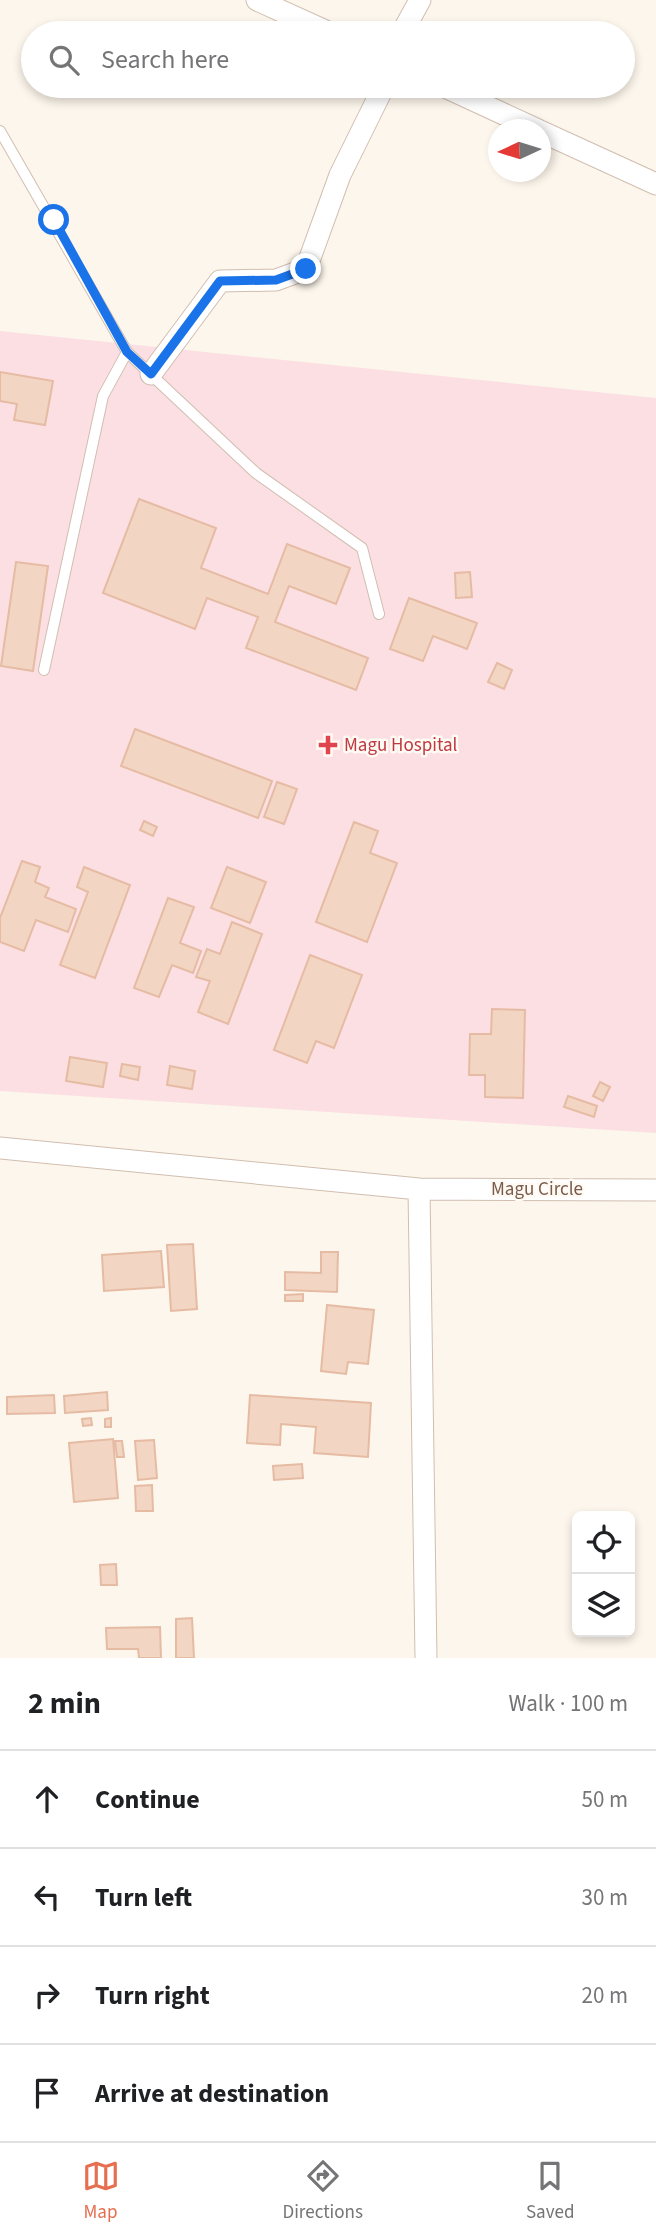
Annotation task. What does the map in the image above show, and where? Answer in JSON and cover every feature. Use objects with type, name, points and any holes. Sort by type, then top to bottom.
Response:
[{"type":"street","points":[[257,0],[303,21]]},
{"type":"street","points":[[409,21],[420,0]]},
{"type":"street","points":[[151,374],[220,281],[276,280],[306,269],[340,175],[378,98]]},
{"type":"street","points":[[469,98],[515,119]]},
{"type":"street","points":[[551,136],[656,184]]},
{"type":"street","name":"Magu Circle","points":[[0,1148],[419,1189],[656,1190]]},
{"type":"street","points":[[419,1189],[426,1658]]},
{"type":"lane","points":[[0,131],[127,352],[256,473],[362,548],[379,614]]},
{"type":"lane","points":[[44,670],[103,396],[127,352]]},
{"type":"shaded area","name":"Magu Hospital","points":[[0,331],[656,398],[656,1133],[0,1091]]},
{"type":"building","points":[[0,372],[53,381],[45,425],[14,420],[17,404],[0,401]]},
{"type":"building","points":[[139,499],[216,528],[201,568],[268,594],[287,544],[350,568],[336,604],[289,586],[275,622],[368,658],[356,690],[246,648],[258,617],[207,598],[195,629],[103,593]]},
{"type":"building","points":[[16,562],[48,566],[33,671],[1,666]]},
{"type":"building","points":[[470,572],[472,597],[456,598],[455,573]]},
{"type":"building","points":[[409,598],[477,623],[467,649],[433,636],[423,661],[390,649]]},
{"type":"building","points":[[497,663],[512,670],[504,689],[488,682]]},
{"type":"building","points":[[135,729],[272,781],[258,818],[121,766]]},
{"type":"building","points":[[277,782],[297,789],[284,824],[264,817]]},
{"type":"building","points":[[144,821],[157,827],[153,836],[140,830]]},
{"type":"building","points":[[354,822],[378,831],[370,853],[397,863],[367,942],[316,922]]},
{"type":"building","points":[[22,861],[40,867],[35,882],[49,888],[45,897],[76,909],[68,932],[36,920],[24,951],[0,942],[0,918]]},
{"type":"building","points":[[84,867],[130,885],[95,978],[60,965],[88,892],[77,887]]},
{"type":"building","points":[[227,867],[266,882],[250,923],[211,908]]},
{"type":"building","points":[[168,898],[194,907],[180,943],[201,951],[193,973],[172,965],[159,997],[134,988]]},
{"type":"building","points":[[232,922],[262,934],[228,1024],[198,1012],[210,981],[196,977],[207,949],[220,954]]},
{"type":"building","points":[[310,955],[362,975],[334,1048],[316,1041],[307,1063],[274,1050]]},
{"type":"building","points":[[492,1009],[525,1010],[523,1098],[485,1097],[485,1075],[469,1075],[470,1034],[491,1034]]},
{"type":"building","points":[[70,1057],[107,1063],[103,1087],[66,1081]]},
{"type":"building","points":[[122,1064],[140,1067],[138,1080],[120,1076]]},
{"type":"building","points":[[170,1066],[195,1071],[192,1089],[167,1085]]},
{"type":"building","points":[[600,1082],[610,1087],[603,1101],[593,1096]]},
{"type":"building","points":[[568,1096],[597,1106],[594,1117],[564,1107]]},
{"type":"building","points":[[193,1244],[197,1309],[171,1311],[167,1245]]},
{"type":"building","points":[[161,1251],[164,1287],[104,1291],[102,1255]]},
{"type":"building","points":[[321,1252],[338,1252],[337,1292],[285,1290],[285,1272],[321,1273]]},
{"type":"building","points":[[303,1294],[303,1301],[285,1301],[285,1295]]},
{"type":"building","points":[[327,1305],[374,1310],[368,1364],[348,1362],[346,1374],[321,1371]]},
{"type":"building","points":[[107,1392],[108,1410],[65,1413],[64,1396]]},
{"type":"building","points":[[54,1395],[55,1413],[7,1414],[7,1397]]},
{"type":"building","points":[[250,1395],[371,1403],[368,1457],[314,1453],[316,1427],[281,1424],[280,1445],[247,1443]]},
{"type":"building","points":[[91,1418],[92,1425],[83,1426],[82,1419]]},
{"type":"building","points":[[111,1418],[111,1427],[105,1427],[105,1419]]},
{"type":"building","points":[[113,1439],[118,1498],[74,1502],[69,1443]]},
{"type":"building","points":[[154,1440],[157,1478],[138,1480],[135,1441]]},
{"type":"building","points":[[115,1441],[122,1441],[124,1457],[117,1457]]},
{"type":"building","points":[[302,1464],[303,1478],[274,1480],[273,1466]]},
{"type":"building","points":[[152,1485],[153,1511],[136,1511],[135,1486]]},
{"type":"building","points":[[116,1564],[117,1585],[101,1585],[100,1565]]},
{"type":"building","points":[[192,1618],[194,1658],[176,1658],[176,1619]]},
{"type":"building","points":[[160,1627],[161,1658],[139,1658],[138,1649],[107,1649],[106,1628]]},
{"type":"place","name":"Magu Hospital","points":[[328,745]]},
{"type":"route","points":[[54,220],[127,352],[151,374],[189,318],[220,281],[276,280],[306,269]]}]
